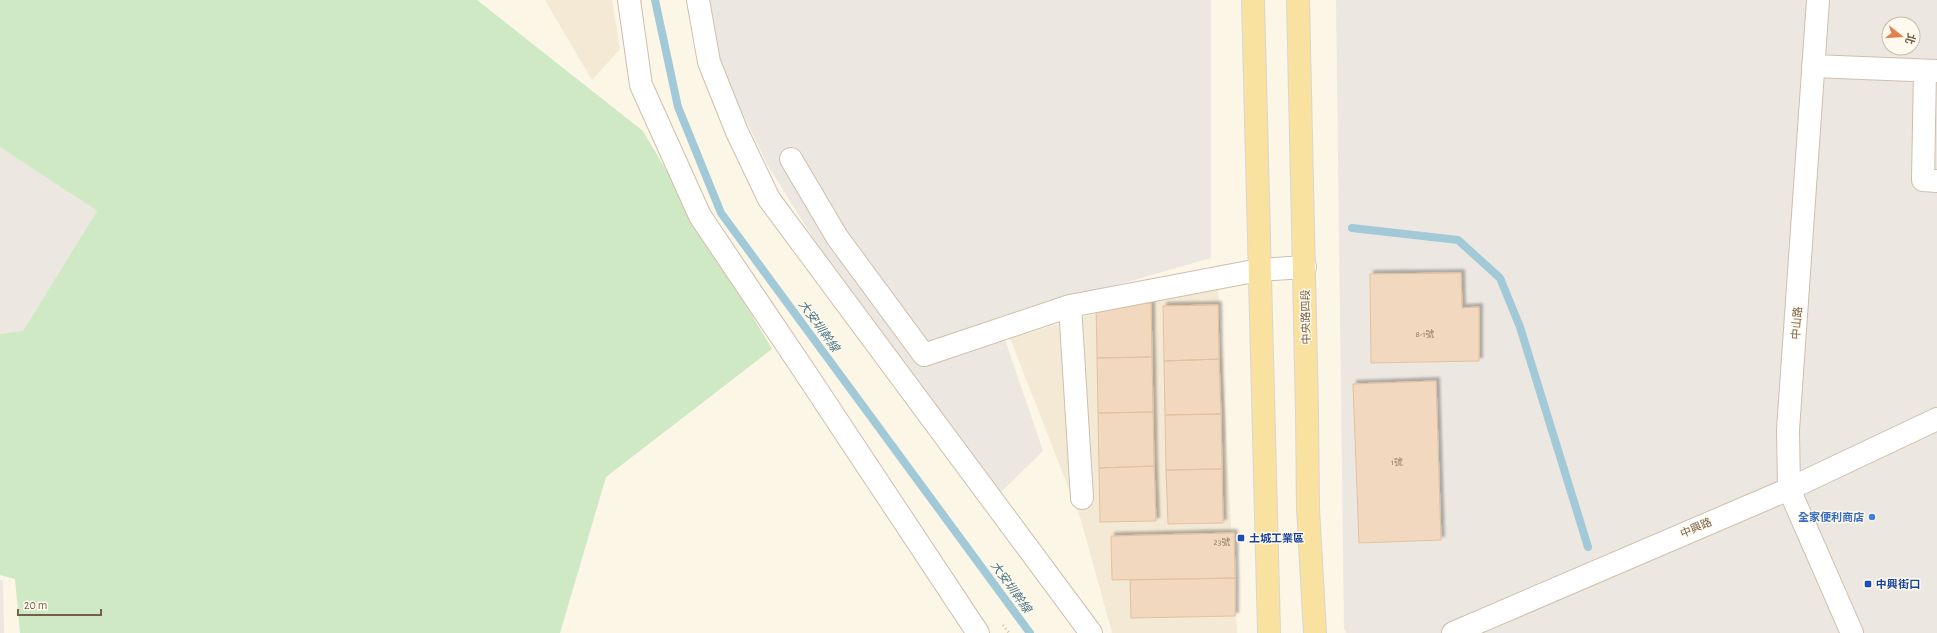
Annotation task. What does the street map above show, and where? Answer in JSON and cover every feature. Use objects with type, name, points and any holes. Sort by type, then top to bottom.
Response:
[{"type":"main road","points":[[1253,0],[1269,633]]},
{"type":"main road","name":"中央路四段","points":[[1298,0],[1305,267],[1308,508],[1315,633]]},
{"type":"street","points":[[629,0],[641,85],[700,216],[978,633]]},
{"type":"street","points":[[698,0],[709,62],[737,132],[769,199],[1091,633]]},
{"type":"street","name":"中山路","points":[[1818,0],[1788,430],[1789,489],[1852,633]]},
{"type":"street","points":[[1814,66],[1931,71],[1923,180],[1937,181]]},
{"type":"street","points":[[791,159],[837,237],[924,355],[1070,306],[1259,270],[1305,267]]},
{"type":"street","points":[[1070,306],[1082,498]]},
{"type":"street","name":"中興路","points":[[1453,633],[1789,489],[1937,419]]},
{"type":"shaded area","points":[[545,0],[612,0],[620,49],[592,80]]},
{"type":"shaded area","points":[[710,0],[1211,0],[1211,258],[998,319],[1043,451],[999,494],[838,278],[767,164],[721,68]]},
{"type":"shaded area","points":[[1336,0],[1937,0],[1937,633],[1346,633],[1344,628]]},
{"type":"shaded area","points":[[0,147],[97,211],[23,332],[0,334]]},
{"type":"shaded area","points":[[1218,289],[1237,633],[1112,633],[1081,520],[1010,338],[1082,317]]},
{"type":"shaded area","points":[[0,580],[3,581],[4,633],[0,633]]},
{"type":"green space","points":[[0,0],[477,0],[643,131],[772,349],[606,477],[560,633],[20,633],[15,579],[0,575],[0,334],[23,331],[97,211],[0,147]]},
{"type":"building","points":[[1461,273],[1462,308],[1479,307],[1479,361],[1371,363],[1370,274]]},
{"type":"building","points":[[1151,303],[1152,357],[1097,358],[1096,304]]},
{"type":"building","points":[[1218,305],[1219,359],[1164,361],[1163,306]]},
{"type":"building","points":[[1152,357],[1153,412],[1098,413],[1097,358]]},
{"type":"building","points":[[1219,359],[1221,414],[1165,415],[1164,361]]},
{"type":"building","points":[[1436,381],[1441,540],[1359,543],[1353,384]]},
{"type":"building","points":[[1153,412],[1154,466],[1099,468],[1098,413]]},
{"type":"building","points":[[1221,414],[1222,469],[1166,470],[1165,415]]},
{"type":"building","points":[[1154,466],[1156,521],[1100,522],[1099,468]]},
{"type":"building","points":[[1222,469],[1223,523],[1168,524],[1166,470]]},
{"type":"building","points":[[1234,533],[1235,578],[1112,580],[1111,536]]},
{"type":"building","points":[[1235,578],[1235,616],[1131,618],[1130,580]]},
{"type":"waterway","name":"大安圳幹線","points":[[655,0],[678,107],[721,213],[1030,633]]},
{"type":"waterway","points":[[1352,228],[1458,240],[1500,278],[1520,327],[1588,547]]},
{"type":"place","name":"全家便利商店","points":[[1872,517]]},
{"type":"place","name":"土城工業區","points":[[1241,538]]},
{"type":"place","name":"中興街口","points":[[1868,584]]}]
